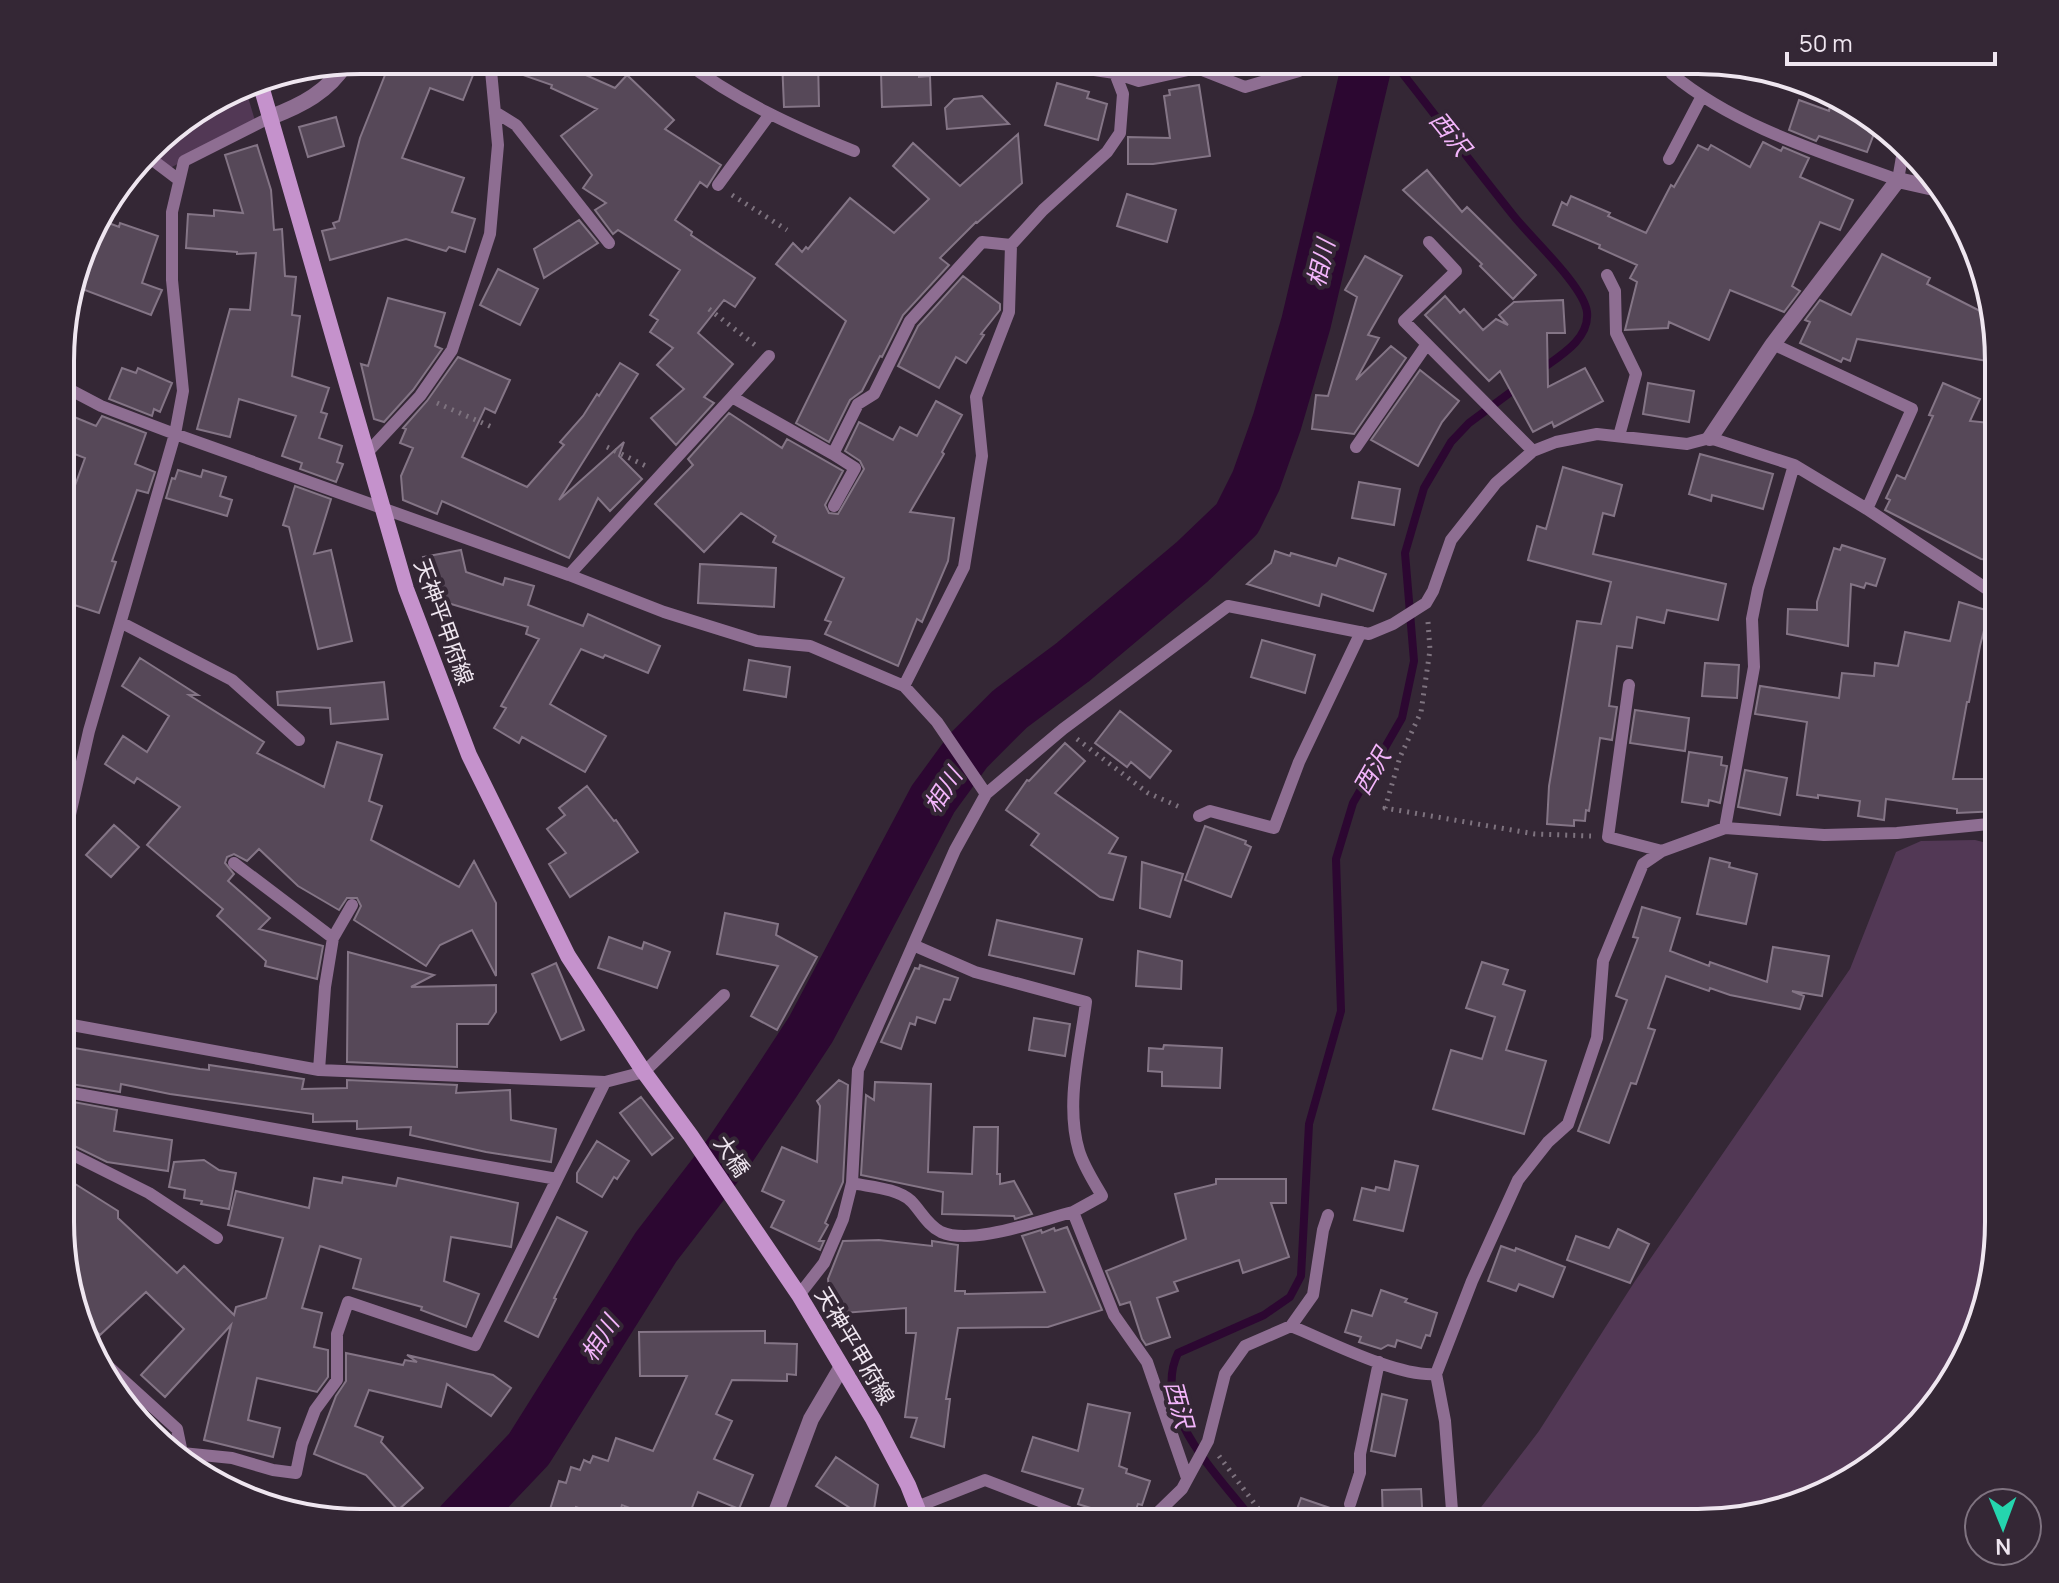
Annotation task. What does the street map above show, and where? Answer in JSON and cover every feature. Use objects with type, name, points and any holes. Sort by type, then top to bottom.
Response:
[{"type":"main road","name":"天神平甲府線","points":[[263,91],[406,589],[469,755],[568,956],[644,1072],[691,1136]]},
{"type":"main road","name":"大橋","points":[[691,1136],[735,1201]]},
{"type":"main road","name":"天神平甲府線","points":[[735,1201],[799,1295],[873,1419],[918,1509]]},
{"type":"street","points":[[271,117],[308,102],[338,75]]},
{"type":"street","points":[[1710,438],[1773,344],[1898,180],[1926,186]]},
{"type":"street","points":[[777,1509],[811,1419],[841,1368]]},
{"type":"lane","points":[[366,454],[420,396],[452,350],[490,234],[498,145],[491,74]]},
{"type":"lane","points":[[702,74],[796,128],[854,151]]},
{"type":"lane","points":[[904,686],[964,567],[982,456],[976,397],[1009,312],[1011,245],[1043,210],[1107,152],[1120,133],[1123,94],[1118,74]]},
{"type":"lane","points":[[1128,74],[1139,81],[1170,74]]},
{"type":"lane","points":[[1212,74],[1245,87],[1289,74]]},
{"type":"lane","points":[[1672,74],[1702,96],[1782,137],[1898,180],[1902,159]]},
{"type":"lane","points":[[1669,159],[1702,96]]},
{"type":"lane","points":[[495,112],[516,125],[609,243]]},
{"type":"lane","points":[[718,185],[770,114]]},
{"type":"lane","points":[[74,778],[122,623],[175,434],[183,391],[172,280],[172,212],[184,161],[271,117]]},
{"type":"lane","points":[[155,162],[179,180]]},
{"type":"lane","points":[[833,454],[858,404],[874,394],[910,321],[982,242],[1011,245]]},
{"type":"lane","points":[[1429,242],[1456,271],[1404,321],[1533,451]]},
{"type":"lane","points":[[1607,275],[1615,291],[1616,333],[1636,374],[1619,436]]},
{"type":"lane","points":[[1356,447],[1427,344]]},
{"type":"lane","points":[[1773,344],[1912,409],[1867,509]]},
{"type":"lane","points":[[569,575],[769,356]]},
{"type":"lane","points":[[74,392],[101,406],[175,434],[383,507],[664,612],[757,641],[810,646],[904,686],[937,722],[982,789]]},
{"type":"lane","points":[[732,397],[855,468],[834,506]]},
{"type":"lane","points":[[799,1295],[824,1263],[843,1219],[852,1183],[858,1070],[982,789],[1228,606],[1369,634],[1393,624],[1422,605],[1433,591],[1451,540],[1496,483],[1533,451],[1556,442],[1597,434],[1687,444],[1710,438],[1794,465],[1867,509],[1985,588]]},
{"type":"lane","points":[[1725,828],[1754,667],[1752,619],[1794,465]]},
{"type":"lane","points":[[122,623],[232,680],[299,740]]},
{"type":"lane","points":[[1199,816],[1210,811],[1274,828],[1299,762],[1361,632]]},
{"type":"lane","points":[[1629,685],[1608,837],[1662,851]]},
{"type":"lane","points":[[1452,1509],[1445,1421],[1436,1374],[1472,1281],[1518,1180],[1548,1142],[1568,1124],[1597,1038],[1603,961],[1643,864],[1662,851],[1725,828],[1824,835],[1897,833],[1985,824]]},
{"type":"lane","points":[[234,863],[333,938]]},
{"type":"lane","points":[[319,1070],[325,987],[333,938],[352,905]]},
{"type":"lane","points":[[852,1183],[890,1191],[909,1199],[928,1223],[942,1232],[962,1235],[987,1234],[1073,1212],[1102,1196],[1080,1155],[1074,1128],[1074,1096],[1086,1002],[975,972],[913,945]]},
{"type":"lane","points":[[74,1025],[319,1070],[605,1082],[644,1072],[724,995]]},
{"type":"lane","points":[[194,1456],[232,1458],[296,1473],[302,1444],[315,1410],[337,1380],[337,1334],[348,1302],[475,1345],[605,1082]]},
{"type":"lane","points":[[74,1093],[557,1179]]},
{"type":"lane","points":[[74,1156],[149,1193],[217,1238]]},
{"type":"lane","points":[[1073,1212],[1114,1315],[1147,1362],[1189,1474]]},
{"type":"lane","points":[[1161,1509],[1182,1489],[1208,1441],[1225,1374],[1245,1346],[1291,1326],[1313,1295],[1328,1215]]},
{"type":"lane","points":[[1291,1326],[1379,1362],[1422,1375],[1436,1374]]},
{"type":"lane","points":[[1350,1504],[1360,1473],[1360,1454],[1379,1362]]},
{"type":"lane","points":[[119,1376],[177,1429],[179,1444]]},
{"type":"lane","points":[[930,1509],[985,1480],[1061,1509]]},
{"type":"path","points":[[718,185],[787,230]]},
{"type":"path","points":[[709,309],[769,356]]},
{"type":"path","points":[[420,396],[494,428]]},
{"type":"path","points":[[607,447],[661,474]]},
{"type":"path","points":[[1422,605],[1430,650],[1421,712],[1400,757],[1385,808],[1535,834],[1608,837]]},
{"type":"path","points":[[1063,729],[1148,793],[1199,816]]},
{"type":"path","points":[[1208,1441],[1259,1509]]},
{"type":"shaded area","points":[[248,97],[256,124],[166,170],[155,162],[172,145],[217,112]]},
{"type":"shaded area","points":[[1921,841],[1985,842],[1983,1259],[1970,1314],[1947,1366],[1914,1411],[1873,1450],[1842,1471],[1790,1494],[1735,1507],[1698,1509],[1480,1509],[1539,1431],[1635,1281],[1850,969],[1896,852]]},
{"type":"building","points":[[385,74],[473,74],[463,100],[430,88],[402,158],[464,178],[452,212],[475,219],[465,252],[449,247],[446,251],[406,239],[330,260],[322,231],[335,228],[333,223],[339,221],[360,138]]},
{"type":"building","points":[[520,74],[584,74],[615,88],[627,75],[674,120],[665,129],[721,165],[707,187],[700,182],[675,220],[692,232],[691,235],[755,278],[735,307],[724,300],[698,333],[733,364],[704,397],[714,403],[676,445],[651,418],[684,389],[657,365],[673,348],[650,332],[658,320],[650,315],[680,270],[618,230],[613,234],[595,210],[606,203],[583,188],[592,175],[561,136],[597,109],[551,88],[552,85]]},
{"type":"building","points":[[783,74],[818,74],[819,106],[784,107]]},
{"type":"building","points":[[881,74],[930,76],[931,105],[882,107]]},
{"type":"building","points":[[1057,83],[1089,92],[1087,98],[1107,104],[1098,140],[1045,125]]},
{"type":"building","points":[[1199,85],[1210,156],[1153,164],[1128,164],[1128,137],[1170,138],[1164,96],[1170,95],[1169,90]]},
{"type":"building","points":[[982,96],[1009,124],[947,129],[945,108],[954,99]]},
{"type":"building","points":[[1799,100],[1829,111],[1830,106],[1874,134],[1867,152],[1819,136],[1816,141],[1789,130]]},
{"type":"building","points":[[336,117],[344,146],[308,157],[299,127]]},
{"type":"building","points":[[1018,134],[1022,183],[940,258],[949,265],[903,315],[862,391],[850,400],[829,442],[796,423],[846,321],[776,264],[793,243],[802,252],[806,247],[808,249],[850,198],[894,233],[929,199],[893,166],[913,143],[960,186]]},
{"type":"building","points":[[1763,142],[1781,151],[1783,147],[1809,158],[1800,177],[1853,200],[1840,230],[1820,222],[1792,286],[1800,291],[1784,312],[1730,290],[1709,340],[1669,322],[1668,328],[1625,330],[1637,282],[1630,278],[1637,265],[1553,225],[1562,202],[1567,205],[1571,196],[1646,233],[1671,185],[1674,187],[1698,145],[1708,150],[1711,145],[1750,167]]},
{"type":"building","points":[[257,145],[271,190],[274,230],[282,229],[285,276],[296,277],[292,315],[300,316],[292,376],[329,388],[321,412],[327,414],[319,438],[342,446],[337,462],[343,464],[336,482],[300,469],[302,463],[282,456],[296,416],[239,399],[230,437],[197,429],[230,309],[250,310],[256,253],[186,248],[188,214],[214,216],[214,210],[243,213],[225,155]]},
{"type":"building","points":[[1427,170],[1462,212],[1467,207],[1536,275],[1513,299],[1480,266],[1482,264],[1403,190]]},
{"type":"building","points":[[1127,194],[1176,210],[1167,242],[1117,226]]},
{"type":"building","points":[[579,220],[598,243],[544,278],[534,249]]},
{"type":"building","points":[[109,223],[119,227],[120,223],[158,236],[142,283],[162,290],[151,315],[83,290]]},
{"type":"building","points":[[1882,254],[1930,278],[1927,284],[1980,311],[1985,361],[1857,339],[1850,361],[1843,358],[1841,362],[1800,343],[1810,322],[1805,320],[1820,300],[1851,315]]},
{"type":"building","points":[[1365,256],[1402,276],[1368,335],[1379,338],[1356,380],[1391,346],[1406,358],[1354,434],[1312,429],[1316,395],[1328,396],[1357,297],[1345,290]]},
{"type":"building","points":[[498,269],[538,289],[520,325],[480,305]]},
{"type":"building","points":[[963,276],[1000,304],[1000,310],[981,334],[984,335],[966,363],[956,357],[939,388],[898,366],[918,326]]},
{"type":"building","points":[[1445,296],[1460,313],[1464,309],[1483,330],[1496,319],[1508,325],[1499,315],[1514,302],[1563,300],[1565,333],[1547,333],[1548,387],[1585,368],[1603,401],[1554,427],[1552,422],[1533,432],[1500,371],[1489,381],[1425,315]]},
{"type":"building","points":[[388,298],[445,313],[435,346],[442,349],[413,390],[384,422],[374,419],[361,364],[368,366]]},
{"type":"building","points":[[458,357],[510,380],[495,413],[485,408],[462,457],[527,487],[564,445],[560,442],[597,394],[599,396],[620,363],[638,374],[559,500],[624,442],[619,456],[642,479],[610,511],[598,498],[569,558],[442,501],[437,514],[403,500],[401,476],[413,448],[400,443],[406,429],[403,428],[427,401]]},
{"type":"building","points":[[122,368],[136,373],[138,368],[172,383],[160,412],[154,409],[152,416],[109,399]]},
{"type":"building","points":[[1420,370],[1459,401],[1442,422],[1418,466],[1371,440]]},
{"type":"building","points":[[1648,383],[1694,391],[1689,422],[1643,414]]},
{"type":"building","points":[[1943,383],[1980,399],[1970,421],[1985,423],[1985,559],[1885,510],[1890,500],[1886,498],[1897,475],[1905,479],[1933,416],[1929,415]]},
{"type":"building","points":[[936,401],[962,415],[942,452],[944,454],[910,512],[954,518],[948,561],[922,622],[917,619],[898,666],[825,634],[831,622],[825,620],[844,578],[773,542],[776,536],[741,513],[704,552],[655,504],[693,465],[688,459],[729,413],[782,448],[787,439],[843,471],[825,505],[829,513],[838,514],[864,469],[860,461],[845,451],[859,422],[893,440],[900,427],[917,436]]},
{"type":"building","points":[[102,416],[146,433],[135,464],[155,472],[148,493],[137,490],[112,561],[116,562],[99,613],[74,605],[74,488],[85,458],[74,454],[74,417],[96,426]]},
{"type":"building","points":[[1700,454],[1773,474],[1763,509],[1712,495],[1711,501],[1689,494]]},
{"type":"building","points":[[1563,467],[1622,485],[1614,516],[1603,513],[1593,554],[1726,584],[1718,620],[1667,610],[1664,623],[1637,617],[1632,648],[1617,646],[1609,706],[1617,707],[1612,740],[1600,738],[1589,811],[1586,810],[1585,821],[1574,820],[1574,826],[1547,824],[1549,786],[1577,621],[1601,624],[1611,582],[1528,560],[1537,526],[1546,529]]},
{"type":"building","points":[[178,470],[201,477],[203,470],[226,477],[220,496],[232,500],[227,516],[166,498]]},
{"type":"building","points":[[1359,482],[1400,489],[1394,525],[1352,518]]},
{"type":"building","points":[[295,486],[331,499],[314,554],[331,550],[352,641],[318,649],[289,527],[283,525]]},
{"type":"building","points":[[1842,545],[1885,559],[1876,586],[1866,583],[1864,588],[1851,584],[1848,646],[1787,634],[1788,609],[1817,610],[1834,548],[1840,550]]},
{"type":"building","points":[[461,550],[466,572],[503,585],[505,578],[534,586],[528,605],[583,626],[588,614],[660,646],[648,673],[605,655],[603,658],[581,649],[550,704],[606,736],[585,772],[522,737],[519,743],[494,728],[506,708],[501,706],[539,639],[526,634],[528,627],[431,598],[423,557]]},
{"type":"building","points":[[1275,551],[1336,566],[1339,558],[1386,574],[1373,611],[1322,594],[1319,606],[1247,584],[1271,563]]},
{"type":"building","points":[[700,564],[776,568],[774,607],[698,603]]},
{"type":"building","points":[[1959,602],[1985,610],[1985,627],[1953,779],[1985,779],[1985,812],[1957,813],[1957,809],[1886,799],[1884,820],[1858,816],[1860,801],[1797,795],[1807,722],[1755,714],[1760,686],[1839,698],[1842,673],[1874,676],[1875,663],[1898,666],[1905,632],[1950,641]]},
{"type":"building","points":[[1262,640],[1315,655],[1305,693],[1251,677]]},
{"type":"building","points":[[140,658],[198,695],[189,695],[264,742],[257,753],[324,787],[337,742],[382,755],[369,801],[382,806],[371,840],[459,887],[474,861],[496,903],[496,976],[472,930],[440,945],[426,966],[354,920],[361,906],[357,898],[347,898],[339,910],[298,886],[259,849],[247,861],[234,854],[227,857],[225,863],[234,874],[228,881],[270,918],[259,929],[323,946],[317,979],[265,966],[266,961],[217,916],[223,909],[147,845],[180,807],[137,778],[134,783],[105,764],[123,736],[147,752],[169,716],[122,686]]},
{"type":"building","points":[[749,660],[790,667],[786,697],[744,690]]},
{"type":"building","points":[[1705,663],[1739,665],[1737,698],[1702,696]]},
{"type":"building","points":[[384,682],[388,719],[331,724],[330,708],[278,705],[277,692]]},
{"type":"building","points":[[1635,710],[1689,718],[1685,751],[1630,743]]},
{"type":"building","points":[[1120,711],[1171,751],[1150,778],[1131,762],[1127,767],[1095,743]]},
{"type":"building","points":[[1065,743],[1085,761],[1055,793],[1118,838],[1109,853],[1126,857],[1113,900],[1100,897],[1031,845],[1039,834],[1006,810],[1027,780]]},
{"type":"building","points":[[1689,752],[1722,757],[1721,765],[1727,766],[1720,803],[1709,800],[1708,806],[1682,802]]},
{"type":"building","points":[[1745,770],[1787,778],[1780,815],[1738,807]]},
{"type":"building","points":[[587,786],[638,852],[570,897],[549,864],[566,853],[547,829],[565,815],[559,808]]},
{"type":"building","points":[[114,825],[139,847],[111,877],[86,855]]},
{"type":"building","points":[[1205,826],[1246,841],[1245,844],[1251,847],[1231,897],[1185,880]]},
{"type":"building","points":[[1710,858],[1757,874],[1746,924],[1697,914]]},
{"type":"building","points":[[1142,862],[1183,874],[1170,917],[1140,908]]},
{"type":"building","points":[[1642,907],[1680,918],[1670,951],[1709,966],[1710,962],[1767,982],[1773,947],[1829,956],[1822,996],[1792,991],[1804,996],[1800,1009],[1710,988],[1709,991],[1666,976],[1648,1028],[1655,1030],[1636,1084],[1631,1083],[1609,1143],[1578,1131],[1627,1000],[1616,996],[1638,938],[1633,937]]},
{"type":"building","points":[[725,913],[778,924],[776,935],[817,957],[777,1030],[751,1016],[778,966],[717,954]]},
{"type":"building","points":[[997,920],[1082,939],[1074,974],[989,955]]},
{"type":"building","points":[[609,937],[642,949],[644,942],[670,952],[657,988],[598,968]]},
{"type":"building","points":[[1138,951],[1182,961],[1181,989],[1136,986]]},
{"type":"building","points":[[348,952],[434,975],[411,987],[496,985],[496,1012],[488,1024],[457,1024],[457,1067],[347,1062]]},
{"type":"building","points":[[1482,962],[1508,970],[1503,984],[1525,991],[1506,1050],[1546,1061],[1524,1134],[1433,1109],[1451,1050],[1482,1059],[1495,1017],[1466,1008]]},
{"type":"building","points":[[556,963],[584,1030],[561,1040],[532,974]]},
{"type":"building","points":[[920,965],[958,978],[950,1000],[944,999],[935,1023],[917,1017],[915,1025],[910,1023],[901,1049],[881,1042],[915,968],[919,969]]},
{"type":"building","points":[[1034,1018],[1070,1024],[1065,1056],[1029,1050]]},
{"type":"building","points":[[1164,1045],[1222,1048],[1220,1088],[1162,1086],[1162,1072],[1148,1071],[1149,1048],[1163,1049]]},
{"type":"building","points":[[74,1048],[200,1069],[209,1070],[209,1065],[304,1079],[302,1089],[347,1088],[347,1080],[457,1085],[456,1093],[510,1090],[511,1120],[556,1129],[551,1162],[486,1152],[410,1135],[411,1127],[357,1129],[357,1121],[313,1122],[313,1114],[121,1084],[120,1092],[74,1084]]},
{"type":"building","points":[[839,1080],[848,1085],[843,1182],[825,1223],[828,1225],[819,1241],[824,1241],[820,1250],[771,1227],[784,1201],[762,1191],[782,1147],[817,1162],[820,1106],[817,1101]]},
{"type":"building","points":[[875,1082],[931,1084],[928,1172],[972,1174],[974,1127],[998,1127],[997,1174],[1000,1174],[1000,1184],[1014,1181],[1032,1214],[1015,1219],[1014,1216],[942,1214],[943,1192],[861,1175],[866,1095],[874,1100]]},
{"type":"building","points":[[641,1097],[673,1138],[652,1155],[620,1113]]},
{"type":"building","points":[[74,1102],[117,1110],[114,1131],[172,1140],[168,1171],[107,1162],[74,1146]]},
{"type":"building","points":[[597,1141],[629,1161],[617,1179],[614,1177],[602,1197],[577,1182],[577,1173]]},
{"type":"building","points":[[204,1160],[219,1170],[236,1173],[229,1209],[184,1198],[185,1190],[169,1187],[174,1162]]},
{"type":"building","points":[[1395,1161],[1418,1166],[1403,1231],[1354,1220],[1362,1188],[1389,1190]]},
{"type":"building","points":[[343,1177],[396,1186],[398,1178],[518,1203],[511,1247],[451,1237],[444,1281],[479,1294],[466,1327],[421,1310],[422,1307],[353,1288],[361,1259],[320,1246],[302,1308],[322,1313],[314,1347],[328,1350],[328,1377],[317,1392],[257,1378],[248,1420],[280,1428],[273,1457],[204,1440],[231,1325],[165,1397],[141,1375],[184,1329],[146,1292],[100,1335],[89,1314],[76,1259],[74,1183],[118,1211],[118,1218],[177,1273],[184,1266],[234,1315],[236,1307],[266,1298],[283,1238],[228,1225],[236,1191],[309,1208],[314,1178],[342,1183]]},
{"type":"building","points":[[1216,1179],[1286,1179],[1286,1203],[1271,1203],[1289,1257],[1243,1273],[1239,1260],[1174,1282],[1178,1291],[1157,1298],[1170,1337],[1146,1345],[1130,1302],[1120,1305],[1106,1271],[1186,1239],[1175,1194],[1216,1184]]},
{"type":"building","points":[[557,1217],[587,1232],[538,1337],[505,1321]]},
{"type":"building","points":[[1067,1227],[1102,1310],[1048,1327],[958,1328],[946,1399],[950,1399],[944,1447],[911,1437],[917,1418],[905,1417],[916,1333],[906,1333],[906,1308],[831,1314],[828,1279],[843,1241],[879,1240],[932,1246],[932,1241],[958,1245],[955,1291],[965,1291],[965,1294],[1045,1292],[1022,1236]]},
{"type":"building","points":[[1618,1229],[1649,1244],[1630,1283],[1567,1260],[1576,1236],[1609,1248]]},
{"type":"building","points":[[1501,1246],[1515,1251],[1516,1248],[1565,1267],[1553,1297],[1519,1284],[1516,1291],[1488,1281]]},
{"type":"building","points":[[1381,1290],[1437,1313],[1430,1336],[1426,1335],[1421,1348],[1397,1340],[1395,1347],[1388,1345],[1381,1349],[1359,1342],[1361,1337],[1345,1332],[1352,1310],[1372,1316]]},
{"type":"building","points":[[765,1331],[765,1343],[797,1344],[796,1375],[787,1374],[787,1381],[732,1380],[716,1414],[732,1421],[714,1459],[753,1475],[739,1509],[698,1492],[691,1509],[632,1509],[622,1505],[621,1509],[550,1509],[559,1481],[566,1483],[571,1467],[580,1470],[584,1460],[590,1463],[593,1456],[608,1461],[616,1438],[653,1451],[687,1376],[640,1376],[639,1332]]},
{"type":"building","points":[[346,1353],[403,1365],[405,1360],[417,1362],[407,1355],[493,1375],[511,1388],[491,1416],[447,1384],[441,1407],[369,1390],[355,1426],[383,1437],[381,1442],[423,1488],[397,1509],[366,1475],[314,1454],[336,1396],[346,1381]]},
{"type":"building","points":[[1382,1394],[1407,1400],[1395,1456],[1371,1451]]},
{"type":"building","points":[[1088,1404],[1130,1413],[1119,1466],[1127,1469],[1126,1473],[1150,1481],[1142,1505],[1138,1504],[1136,1509],[1094,1509],[1078,1504],[1083,1489],[1022,1471],[1033,1437],[1078,1451]]},
{"type":"building","points":[[836,1457],[878,1485],[874,1509],[852,1509],[816,1486]]},
{"type":"building","points":[[1421,1489],[1422,1509],[1383,1509],[1382,1490]]},
{"type":"building","points":[[1301,1498],[1333,1509],[1297,1509]]},
{"type":"waterway","name":"相川","points":[[472,1509],[529,1449],[656,1247],[727,1155],[811,1029],[933,799],[968,751],[1010,709],[1073,662],[1192,562],[1237,519],[1256,481],[1277,422],[1306,323],[1365,74]]},
{"type":"waterway","name":"西沢","points":[[1403,74],[1584,301],[1587,322],[1578,339],[1539,371]]},
{"type":"waterway","name":"西沢","points":[[1244,1509],[1190,1439],[1173,1396],[1172,1374],[1178,1353],[1264,1315],[1290,1297],[1301,1276],[1309,1124],[1341,1011],[1336,859],[1353,803],[1402,718],[1414,661],[1405,553],[1424,488],[1451,442],[1469,423],[1519,386]]}]
